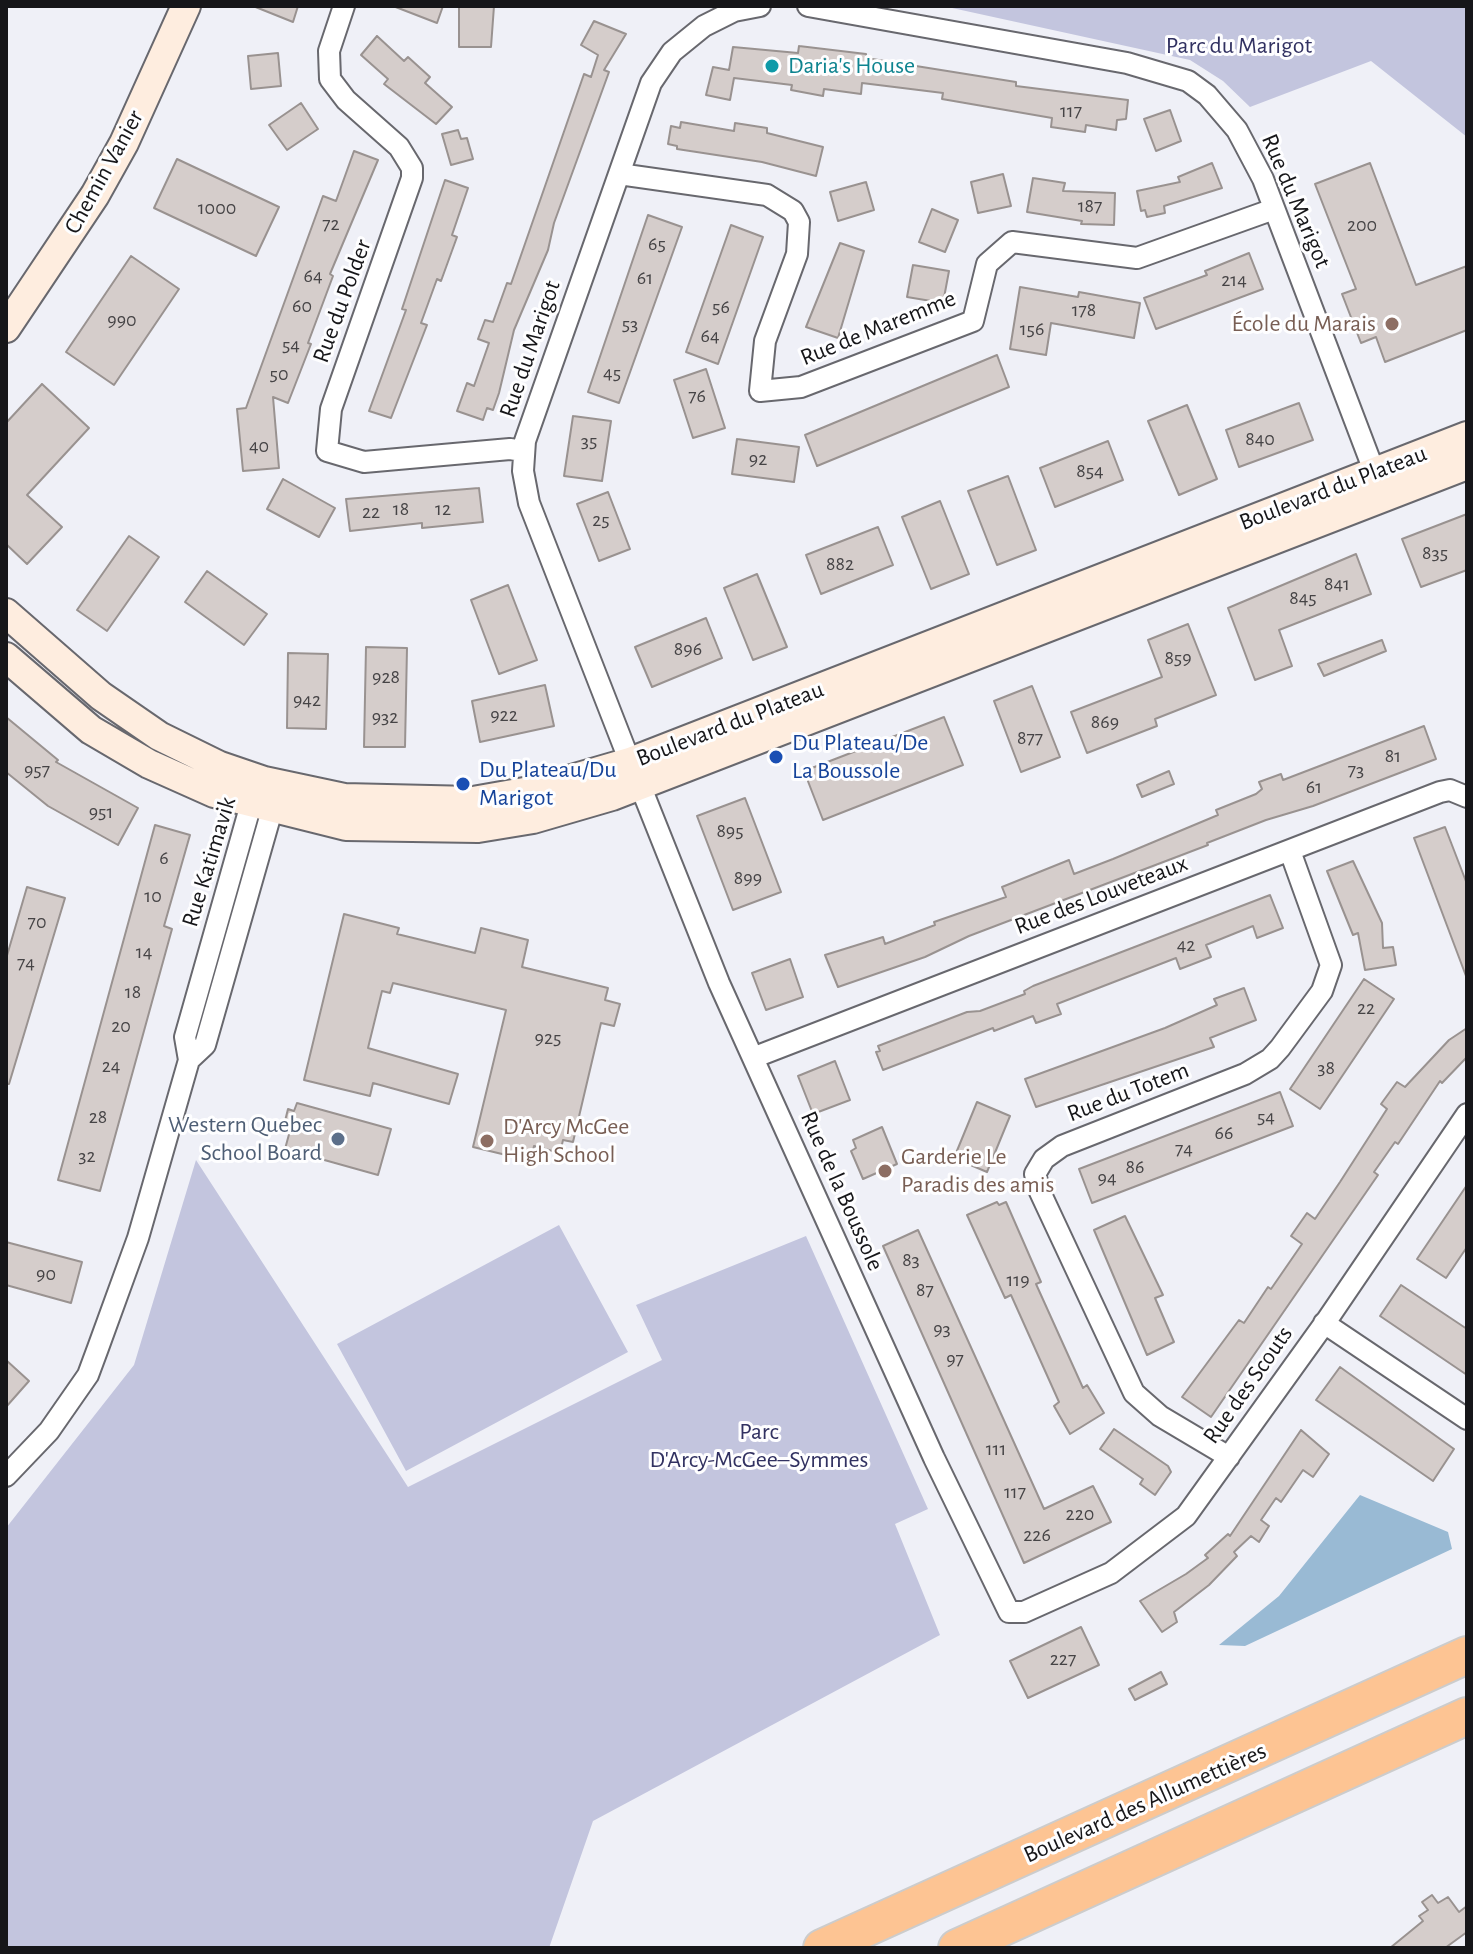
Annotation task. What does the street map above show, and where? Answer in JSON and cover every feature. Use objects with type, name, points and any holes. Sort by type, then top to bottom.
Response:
[{"type":"highway","name":"Boulevard des Allumettières","points":[[822,1948],[1467,1655]]},
{"type":"highway","points":[[957,1948],[1467,1716]]},
{"type":"highway","points":[[1309,1729],[1328,1781]]},
{"type":"main road","name":"Chemin Vanier","points":[[6,328],[66,241],[116,156],[186,6]]},
{"type":"main road","name":"Boulevard du Plateau","points":[[6,657],[64,709],[117,747],[192,784],[262,798],[346,826],[478,828],[560,812],[635,774],[1380,484],[1467,436]]},
{"type":"main road","name":"Boulevard du Plateau","points":[[1380,484],[1467,465]]},
{"type":"main road","name":"Boulevard du Plateau","points":[[6,613],[77,678],[159,736],[220,766],[262,798]]},
{"type":"street","name":"Rue du Polder","points":[[344,6],[329,51],[330,79],[346,100],[399,147],[412,168],[412,178],[331,409],[327,451],[364,462],[510,449],[523,451]]},
{"type":"street","name":"Rue du Marigot","points":[[635,774],[536,524],[525,488],[523,451],[634,123],[661,65],[704,26],[734,11],[760,6]]},
{"type":"street","name":"Rue du Marigot","points":[[808,6],[1127,63],[1188,81],[1219,105],[1237,130],[1274,209],[1380,484]]},
{"type":"street","name":"Rue de Maremme","points":[[619,174],[767,195],[793,211],[799,222],[797,254],[765,341],[760,391],[810,384],[973,321],[987,264],[1012,242],[1137,258],[1274,209]]},
{"type":"street","name":"Rue de la Boussole","points":[[635,774],[719,983],[934,1458],[1009,1612]]},
{"type":"street","name":"Rue des Louveteaux","points":[[755,1057],[1440,792],[1450,790],[1467,797]]},
{"type":"street","name":"Rue Katimavik","points":[[6,1476],[49,1431],[88,1375],[138,1238],[189,1060],[205,1045],[262,798]]},
{"type":"street","name":"Rue du Totem","points":[[1229,1457],[1160,1416],[1134,1393],[1040,1192],[1035,1174],[1044,1159],[1062,1146],[1245,1074],[1270,1059],[1280,1048],[1322,991],[1331,965],[1290,851]]},
{"type":"street","name":"Rue des Scouts","points":[[1009,1612],[1024,1612],[1091,1584],[1139,1555],[1186,1516],[1324,1323],[1467,1114]]},
{"type":"street","points":[[1324,1323],[1467,1419]]},
{"type":"green space","name":"Parc du Marigot","points":[[943,6],[1467,6],[1467,137],[1371,61],[1250,107],[1223,81],[1190,60]]},
{"type":"green space","name":"Parc D'Arcy-McGee–Symmes","points":[[196,1160],[408,1487],[662,1360],[636,1305],[806,1236],[928,1509],[895,1524],[940,1635],[593,1821],[549,1948],[6,1948],[6,1528],[134,1365]]},
{"type":"green space","points":[[559,1225],[628,1352],[406,1471],[337,1344]]},
{"type":"shaded area","points":[[1360,1495],[1448,1532],[1452,1549],[1245,1646],[1219,1645],[1279,1596]]},
{"type":"building","points":[[253,6],[298,6],[293,22]]},
{"type":"building","points":[[393,6],[443,6],[437,23]]},
{"type":"building","points":[[459,6],[494,6],[491,47],[459,47]]},
{"type":"building","points":[[594,21],[626,34],[604,70],[609,72],[554,223],[548,250],[514,330],[499,393],[493,410],[487,408],[483,420],[457,411],[467,383],[474,386],[489,343],[478,339],[485,320],[493,322],[507,283],[511,284],[584,74],[591,77],[598,55],[581,45]]},
{"type":"building","points":[[377,36],[404,61],[408,57],[430,77],[425,83],[452,107],[436,124],[384,84],[388,79],[361,55]]},
{"type":"building","points":[[799,46],[866,54],[866,58],[1016,82],[1016,86],[1128,100],[1126,119],[1117,120],[1116,130],[1086,125],[1085,132],[1051,127],[1052,118],[942,99],[943,93],[862,83],[861,94],[824,89],[823,96],[791,90],[792,85],[734,78],[730,100],[706,95],[713,67],[729,70],[733,47],[798,53]]},
{"type":"building","points":[[278,53],[281,86],[251,89],[248,56]]},
{"type":"building","points":[[301,103],[318,129],[287,150],[269,125]]},
{"type":"building","points":[[1170,110],[1181,141],[1156,151],[1144,119]]},
{"type":"building","points":[[681,122],[734,131],[735,123],[767,128],[767,133],[823,147],[816,176],[762,162],[677,149],[677,146],[668,144],[671,126],[680,128]]},
{"type":"building","points":[[458,130],[461,139],[467,138],[473,159],[451,165],[442,134]]},
{"type":"building","points":[[354,151],[378,160],[330,274],[333,276],[308,343],[311,344],[288,403],[273,397],[279,468],[243,471],[237,409],[246,408],[323,196],[336,201]]},
{"type":"building","points":[[177,159],[279,207],[256,256],[154,208]]},
{"type":"building","points":[[1212,163],[1222,188],[1164,206],[1165,213],[1147,217],[1145,210],[1141,211],[1137,191],[1180,182],[1178,177]]},
{"type":"building","points":[[1370,163],[1416,285],[1467,266],[1467,330],[1385,362],[1376,337],[1361,343],[1342,294],[1356,289],[1315,184]]},
{"type":"building","points":[[1003,174],[1011,206],[978,213],[971,182]]},
{"type":"building","points":[[1033,178],[1065,183],[1063,191],[1115,193],[1114,225],[1081,224],[1082,221],[1027,212]]},
{"type":"building","points":[[445,180],[468,188],[452,235],[457,237],[441,281],[437,279],[421,323],[427,325],[391,418],[369,411],[406,310],[402,309]]},
{"type":"building","points":[[866,182],[874,210],[838,221],[830,192]]},
{"type":"building","points":[[932,209],[958,220],[945,252],[919,242]]},
{"type":"building","points":[[648,215],[682,227],[619,403],[588,392]]},
{"type":"building","points":[[731,225],[763,237],[718,364],[686,352]]},
{"type":"building","points":[[840,243],[864,251],[838,338],[806,327]]},
{"type":"building","points":[[1249,253],[1263,289],[1156,329],[1144,298],[1207,275],[1205,271]]},
{"type":"building","points":[[131,256],[179,289],[114,385],[66,352]]},
{"type":"building","points":[[913,265],[949,271],[943,303],[907,297]]},
{"type":"building","points":[[1020,287],[1078,297],[1079,292],[1140,303],[1134,338],[1051,323],[1046,355],[1010,349]]},
{"type":"building","points":[[997,355],[1009,387],[817,466],[805,435]]},
{"type":"building","points":[[706,369],[725,428],[693,438],[674,380]]},
{"type":"building","points":[[42,384],[89,428],[27,495],[62,527],[27,564],[6,544],[6,423]]},
{"type":"building","points":[[1299,403],[1313,440],[1239,467],[1226,430]]},
{"type":"building","points":[[1187,405],[1217,479],[1179,495],[1148,421]]},
{"type":"building","points":[[573,416],[611,421],[602,481],[564,476]]},
{"type":"building","points":[[737,439],[799,447],[794,482],[732,474]]},
{"type":"building","points":[[1108,441],[1123,480],[1055,507],[1040,468]]},
{"type":"building","points":[[1008,476],[1036,550],[997,565],[968,491]]},
{"type":"building","points":[[283,479],[335,508],[319,537],[267,509]]},
{"type":"building","points":[[479,488],[483,522],[422,528],[422,523],[350,531],[346,499]]},
{"type":"building","points":[[608,492],[630,549],[599,561],[577,504]]},
{"type":"building","points":[[940,501],[969,574],[931,589],[902,517]]},
{"type":"building","points":[[1467,514],[1467,570],[1421,587],[1402,539]]},
{"type":"building","points":[[878,527],[893,565],[821,594],[806,555]]},
{"type":"building","points":[[129,536],[159,557],[107,631],[77,610]]},
{"type":"building","points":[[1356,554],[1371,594],[1279,630],[1292,666],[1255,680],[1228,608]]},
{"type":"building","points":[[207,571],[267,614],[244,645],[185,602]]},
{"type":"building","points":[[757,574],[787,647],[753,660],[724,588]]},
{"type":"building","points":[[508,585],[537,660],[499,674],[471,600]]},
{"type":"building","points":[[706,618],[722,658],[652,687],[635,647]]},
{"type":"building","points":[[1188,624],[1216,695],[1155,719],[1157,726],[1087,753],[1071,712],[1162,677],[1148,640]]},
{"type":"building","points":[[1382,640],[1386,651],[1324,676],[1318,664]]},
{"type":"building","points":[[366,647],[407,648],[405,747],[364,747]]},
{"type":"building","points":[[288,653],[328,654],[326,729],[287,728]]},
{"type":"building","points":[[545,685],[554,726],[480,742],[472,701]]},
{"type":"building","points":[[1032,686],[1060,757],[1021,772],[994,701]]},
{"type":"building","points":[[6,717],[58,760],[56,762],[138,808],[118,845],[48,806],[6,772]]},
{"type":"building","points":[[944,717],[963,765],[823,820],[804,771]]},
{"type":"building","points":[[1424,726],[1436,759],[1313,806],[1266,820],[969,936],[925,957],[838,987],[825,955],[883,937],[885,944],[935,925],[934,922],[1006,897],[1002,887],[1069,860],[1074,874],[1218,815],[1216,810],[1256,794],[1262,789],[1259,782],[1281,774],[1283,780]]},
{"type":"building","points":[[1169,771],[1174,784],[1142,797],[1137,785]]},
{"type":"building","points":[[745,798],[781,892],[733,910],[697,816]]},
{"type":"building","points":[[155,825],[190,835],[164,926],[172,929],[100,1191],[58,1180]]},
{"type":"building","points":[[1445,827],[1467,884],[1466,976],[1414,838]]},
{"type":"building","points":[[1353,861],[1382,923],[1383,948],[1393,947],[1396,965],[1365,970],[1358,933],[1353,935],[1327,871]]},
{"type":"building","points":[[27,887],[65,898],[9,1084],[6,1084],[6,959]]},
{"type":"building","points":[[1270,895],[1283,928],[1257,938],[1253,926],[1206,945],[1211,957],[1180,969],[1176,958],[1057,1004],[1061,1014],[1036,1023],[1033,1016],[994,1031],[993,1028],[883,1070],[876,1052],[880,1051],[878,1046],[1025,994],[1024,991],[1033,986]]},
{"type":"building","points":[[344,914],[399,928],[397,934],[475,953],[481,928],[528,940],[522,967],[608,988],[605,1000],[620,1004],[614,1026],[601,1023],[573,1142],[563,1140],[560,1153],[534,1146],[531,1161],[473,1147],[506,1010],[393,983],[390,993],[382,991],[368,1048],[458,1074],[449,1104],[373,1083],[370,1096],[304,1080]]},
{"type":"building","points":[[790,959],[803,997],[766,1010],[752,973]]},
{"type":"building","points":[[1364,979],[1394,999],[1320,1109],[1290,1089]]},
{"type":"building","points":[[1244,988],[1256,1020],[1210,1038],[1214,1047],[1036,1107],[1025,1079],[1165,1028],[1217,1005],[1214,999]]},
{"type":"building","points":[[1467,1028],[1467,1057],[1442,1083],[1440,1081],[1398,1144],[1395,1142],[1374,1172],[1378,1175],[1211,1417],[1182,1397],[1239,1320],[1244,1323],[1268,1287],[1271,1289],[1302,1244],[1291,1236],[1307,1213],[1315,1219],[1387,1109],[1381,1104],[1397,1082],[1405,1087],[1449,1040]]},
{"type":"building","points":[[835,1061],[850,1100],[813,1114],[798,1076]]},
{"type":"building","points":[[1280,1092],[1293,1126],[1092,1203],[1079,1169]]},
{"type":"building","points":[[977,1102],[1010,1116],[987,1172],[954,1158]]},
{"type":"building","name":"Western Quebec School Board","points":[[297,1103],[391,1129],[378,1175],[285,1149],[291,1127],[284,1125],[288,1109],[294,1111]]},
{"type":"building","points":[[882,1127],[897,1164],[863,1179],[851,1151],[856,1148],[853,1140]]},
{"type":"building","points":[[1467,1185],[1467,1247],[1446,1278],[1417,1259]]},
{"type":"building","points":[[997,1202],[999,1205],[1006,1202],[1041,1282],[1036,1284],[1083,1388],[1087,1385],[1104,1413],[1070,1434],[1054,1406],[1059,1402],[1011,1295],[1005,1298],[967,1215]]},
{"type":"building","points":[[1125,1216],[1163,1295],[1155,1298],[1174,1342],[1147,1355],[1094,1230]]},
{"type":"building","points":[[918,1230],[1044,1509],[1093,1486],[1111,1522],[1024,1563],[883,1246]]},
{"type":"building","points":[[6,1242],[82,1262],[71,1303],[6,1285]]},
{"type":"building","points":[[1401,1285],[1467,1329],[1467,1375],[1380,1316]]},
{"type":"building","points":[[6,1360],[29,1381],[6,1407]]},
{"type":"building","points":[[1340,1367],[1454,1449],[1433,1481],[1316,1400]]},
{"type":"building","points":[[1114,1429],[1168,1466],[1171,1472],[1155,1495],[1140,1484],[1143,1479],[1100,1449]]},
{"type":"building","points":[[1301,1430],[1329,1454],[1313,1477],[1303,1470],[1281,1502],[1276,1498],[1261,1520],[1269,1526],[1259,1542],[1251,1536],[1234,1552],[1237,1556],[1209,1585],[1174,1612],[1177,1622],[1162,1632],[1140,1601],[1186,1574],[1208,1558],[1205,1555],[1228,1534],[1230,1536]]},
{"type":"building","points":[[1081,1627],[1099,1665],[1028,1698],[1010,1661]]},
{"type":"building","points":[[1161,1672],[1167,1684],[1135,1700],[1129,1689]]},
{"type":"building","points":[[1432,1895],[1438,1903],[1448,1897],[1459,1912],[1467,1906],[1467,1932],[1445,1948],[1390,1948],[1423,1921],[1419,1916],[1428,1910],[1422,1902]]},
{"type":"place","name":"Daria's House","points":[[772,66]]},
{"type":"place","name":"École du Marais","points":[[1392,324]]},
{"type":"place","name":"Du Plateau/De La Boussole","points":[[776,757]]},
{"type":"place","name":"Du Plateau/Du Marigot","points":[[463,784]]},
{"type":"place","name":"Western Quebec School Board","points":[[338,1139]]},
{"type":"place","name":"D'Arcy McGee High School","points":[[487,1141]]},
{"type":"place","name":"Garderie Le Paradis des amis","points":[[885,1171]]}]
